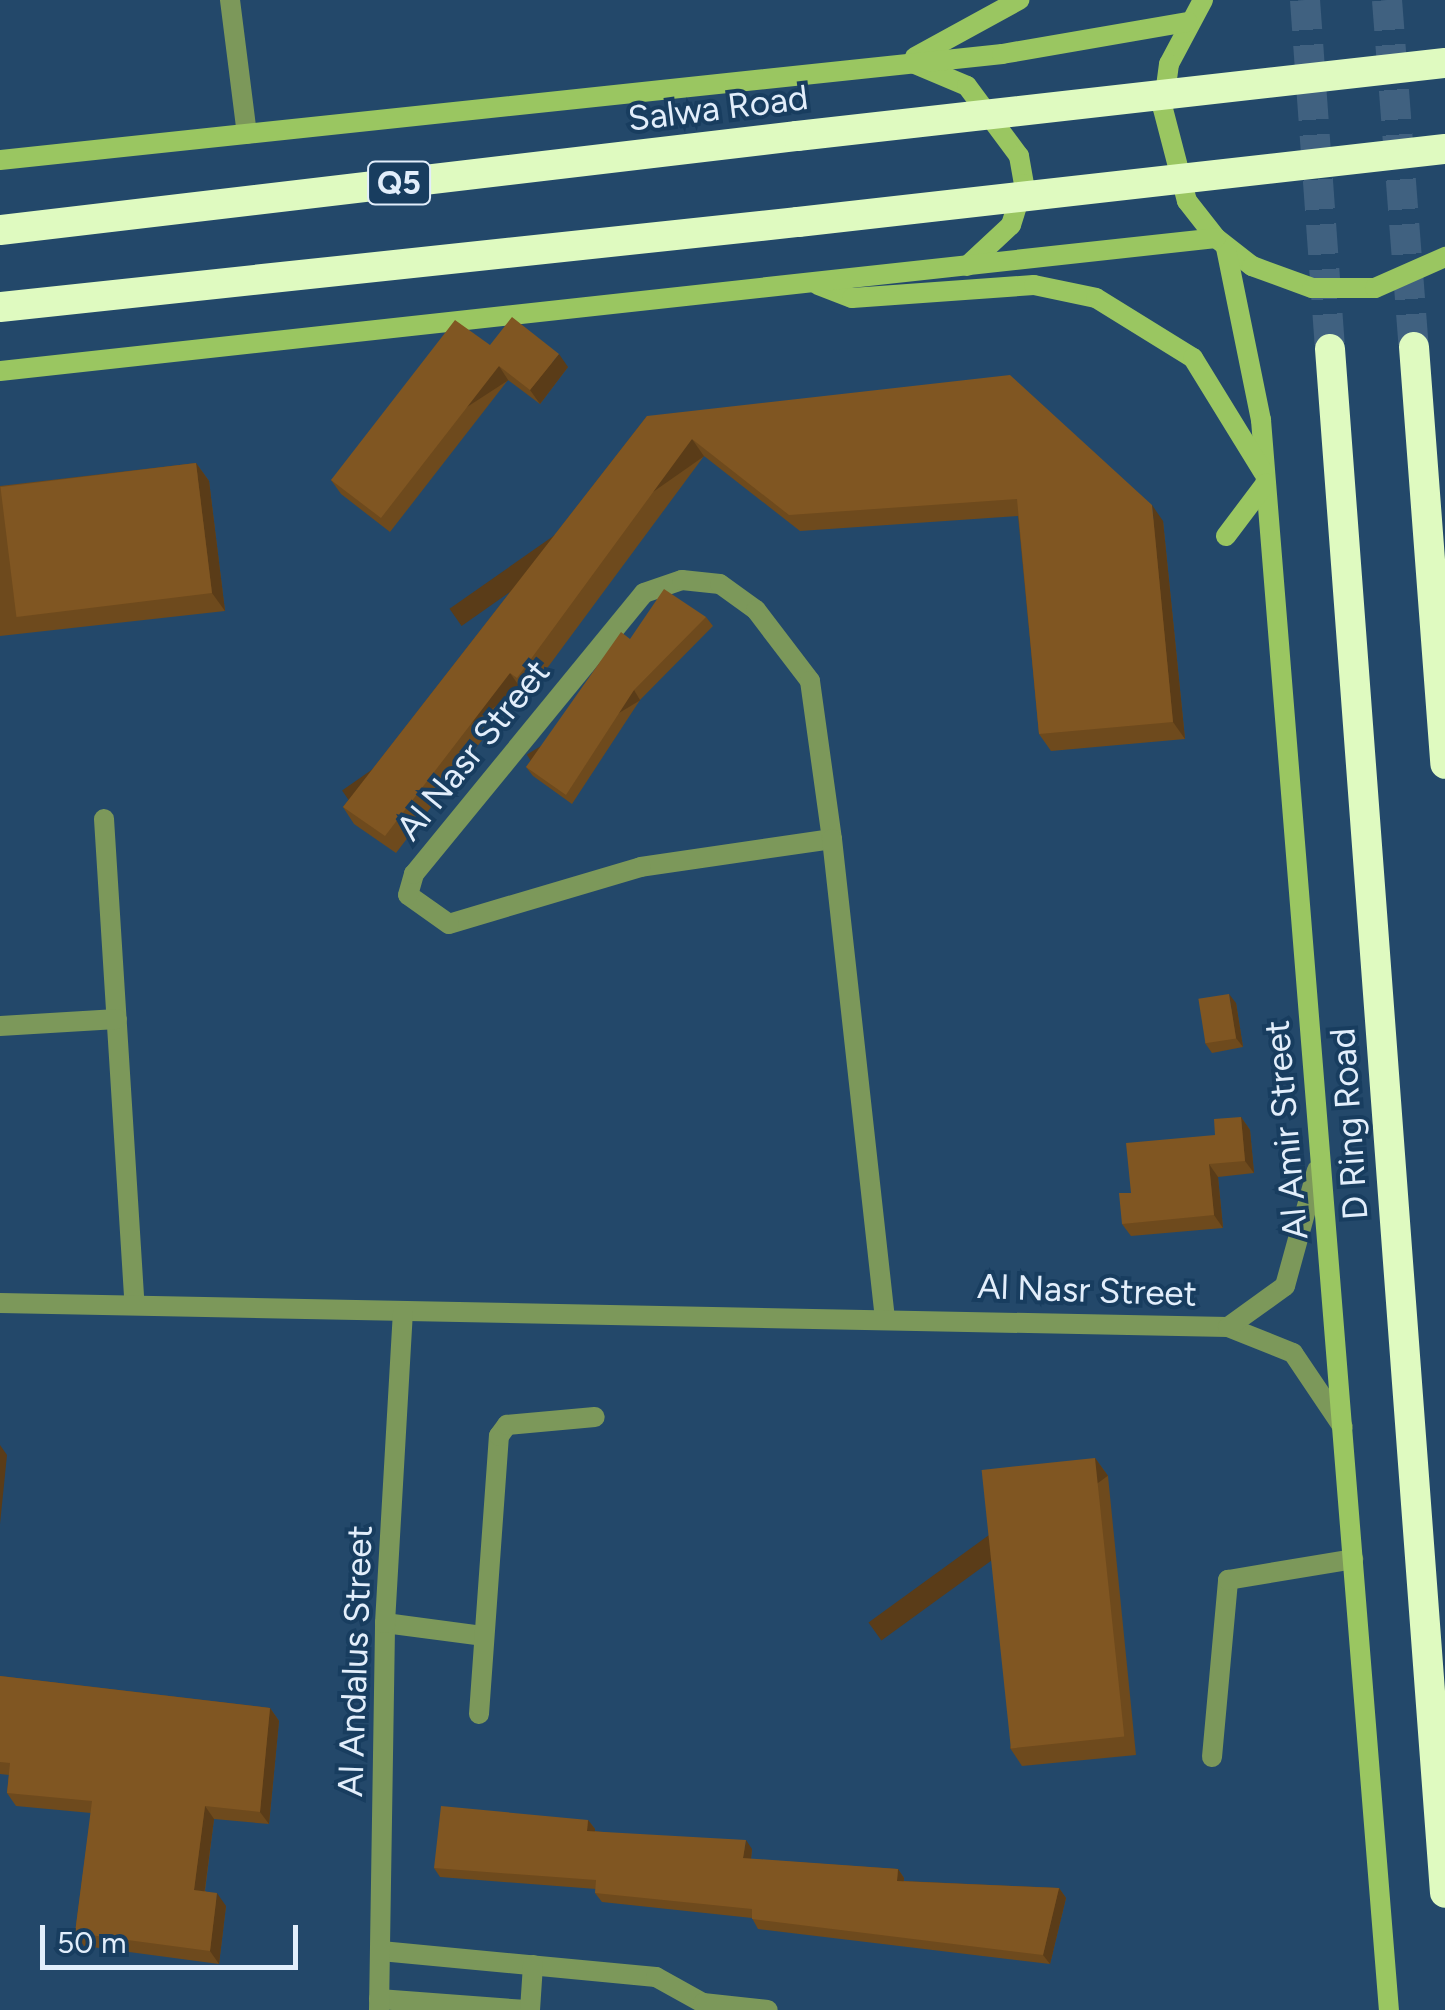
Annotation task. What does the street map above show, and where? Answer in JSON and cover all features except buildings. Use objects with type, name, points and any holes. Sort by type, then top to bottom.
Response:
[{"type":"highway","name":"Salwa Road","points":[[0,230],[1445,63]]},
{"type":"highway","name":"Q5","points":[[0,307],[1445,149]]},
{"type":"highway","points":[[1414,346],[1445,764]]},
{"type":"highway","name":"D Ring Road","points":[[1330,349],[1445,1893]]},
{"type":"main road","points":[[908,61],[1019,0]]},
{"type":"main road","points":[[1203,0],[1187,22],[1169,64],[1168,156],[1221,243],[1281,279],[1344,290],[1406,279],[1445,257]]},
{"type":"main road","name":"Salwa Road","points":[[0,160],[908,61],[1187,22]]},
{"type":"main road","points":[[908,61],[967,86],[1018,156],[1024,184],[1011,225],[966,266]]},
{"type":"main road","points":[[0,371],[966,266],[1221,243]]},
{"type":"main road","name":"Al Amir Street","points":[[1221,243],[1254,361],[1266,480],[1389,2010]]},
{"type":"main road","points":[[816,284],[852,298],[1034,284],[1096,298],[1192,358],[1266,480],[1226,536]]},
{"type":"street","points":[[230,0],[247,134]]},
{"type":"street","name":"Al Nasr Street","points":[[832,839],[642,867],[450,924],[408,895],[414,874],[644,593],[682,580],[720,584],[756,610],[810,681],[832,839],[885,1317]]},
{"type":"street","points":[[104,819],[135,1305]]},
{"type":"street","points":[[0,1026],[117,1019]]},
{"type":"street","name":"Al Nasr Street","points":[[1228,1327],[1285,1286],[1320,1152]]},
{"type":"street","name":"Al Nasr Street","points":[[0,1303],[403,1314],[885,1317],[1228,1327],[1293,1353],[1344,1429]]},
{"type":"street","name":"Al Andalus Street","points":[[379,2004],[385,1624],[403,1314]]},
{"type":"street","points":[[479,1714],[502,1430],[594,1417]]},
{"type":"street","points":[[1212,1758],[1228,1580],[1353,1559]]},
{"type":"street","points":[[385,1624],[484,1636]]},
{"type":"street","points":[[381,1951],[656,1977],[696,2006],[768,2010]]},
{"type":"street","points":[[379,2004],[528,2010],[533,1964]]},
{"type":"tunnel","points":[[1305,0],[1330,349]]},
{"type":"tunnel","points":[[1387,0],[1414,347]]}]
